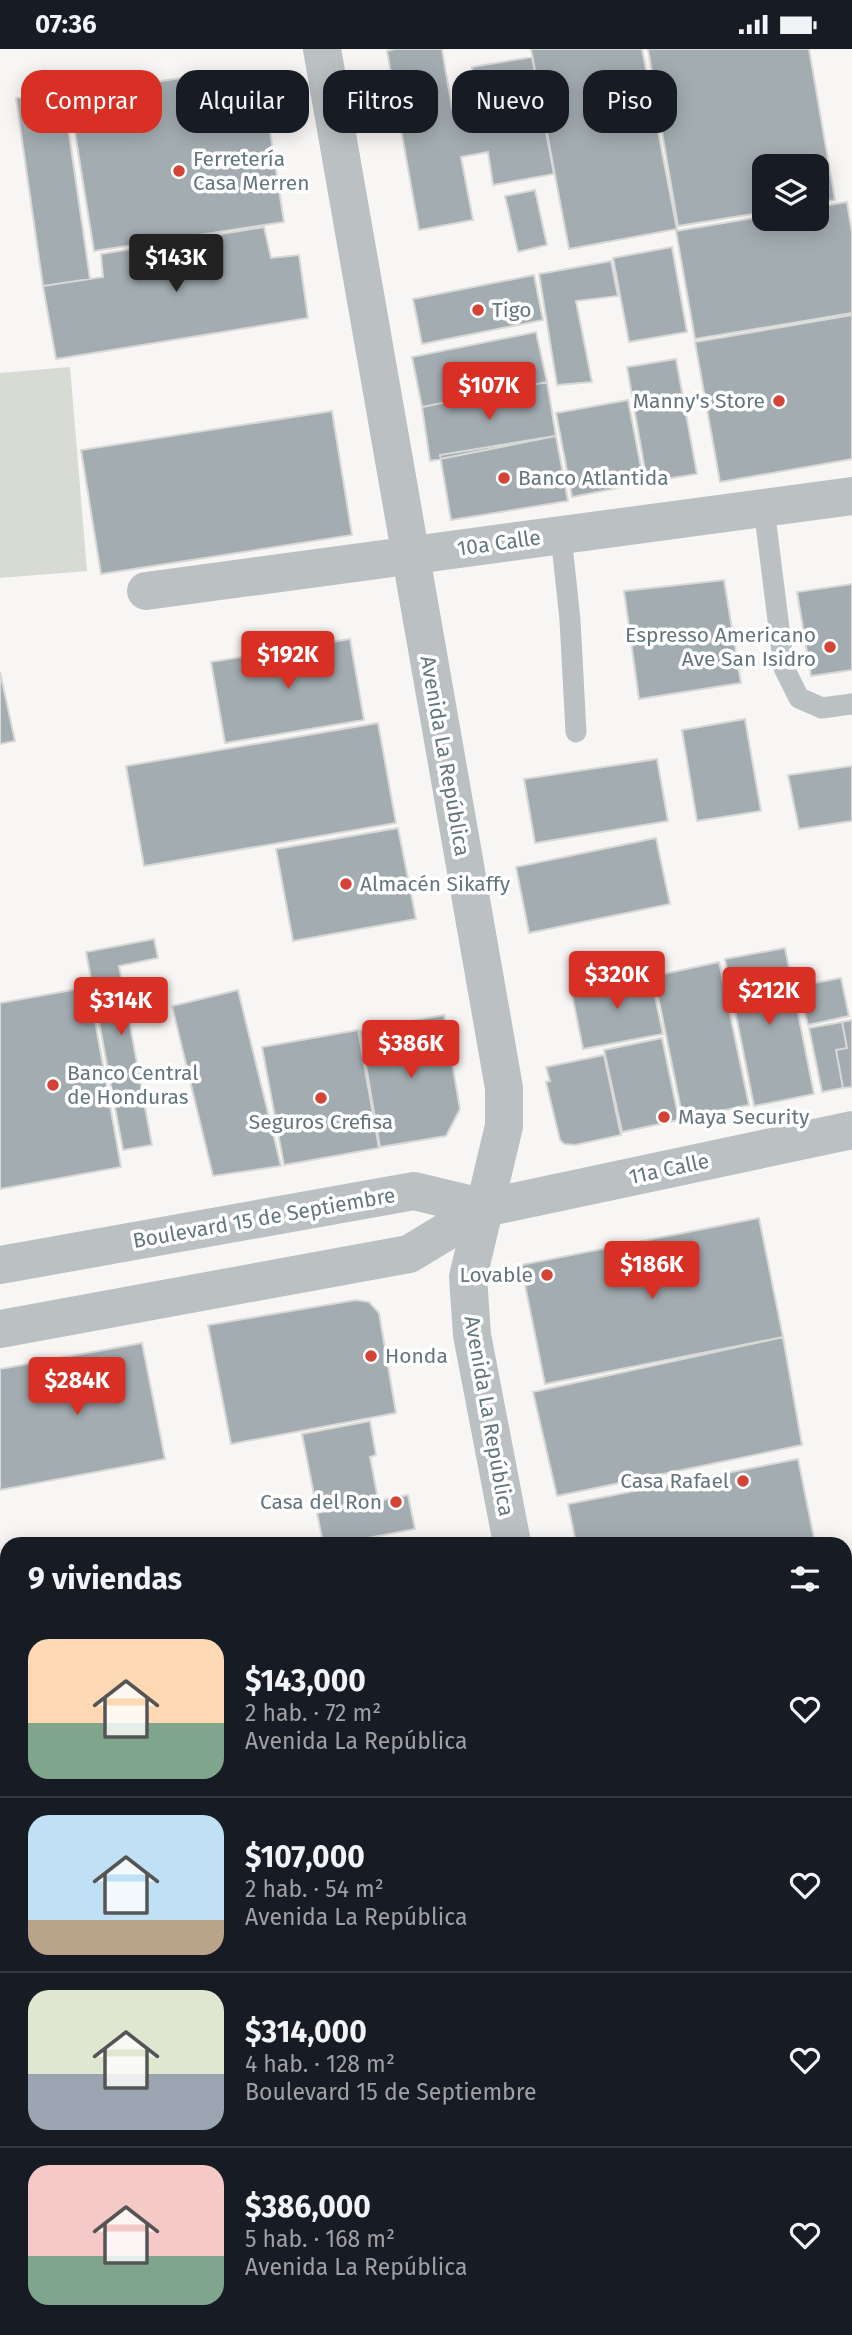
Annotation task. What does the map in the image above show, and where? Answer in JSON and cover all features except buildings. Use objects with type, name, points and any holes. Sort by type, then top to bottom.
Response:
[{"type":"street","name":"Avenida La República","points":[[322,49],[504,1088],[504,1126],[468,1277],[472,1335],[511,1537]]},
{"type":"street","name":"10a Calle","points":[[146,591],[852,496]]},
{"type":"street","name":"11a Calle","points":[[485,1208],[852,1130]]},
{"type":"street","name":"Boulevard 15 de Septiembre","points":[[0,1265],[414,1191],[485,1208]]},
{"type":"street","points":[[0,1329],[409,1254],[485,1208]]},
{"type":"lane","points":[[764,507],[784,668],[799,698],[822,708],[852,704]]},
{"type":"lane","points":[[561,535],[570,620],[576,732]]},
{"type":"shaded area","points":[[70,367],[87,571],[0,578],[0,373]]},
{"type":"place","name":"Ferretería Casa Merren","points":[[179,171]]},
{"type":"place","name":"Tigo","points":[[478,310]]},
{"type":"place","name":"Manny's Store","points":[[779,401]]},
{"type":"place","name":"Banco Atlantida","points":[[504,478]]},
{"type":"place","name":"Espresso Americano Ave San Isidro","points":[[830,647]]},
{"type":"place","name":"Almacén Sikaffy","points":[[346,884]]},
{"type":"place","name":"Banco Central de Honduras","points":[[53,1085]]},
{"type":"place","name":"Seguros Crefisa","points":[[321,1098]]},
{"type":"place","name":"Maya Security","points":[[664,1117]]},
{"type":"place","name":"Lovable","points":[[547,1275]]},
{"type":"place","name":"Honda","points":[[371,1356]]},
{"type":"place","name":"Casa Rafael","points":[[743,1481]]},
{"type":"place","name":"Casa del Ron","points":[[396,1502]]}]
